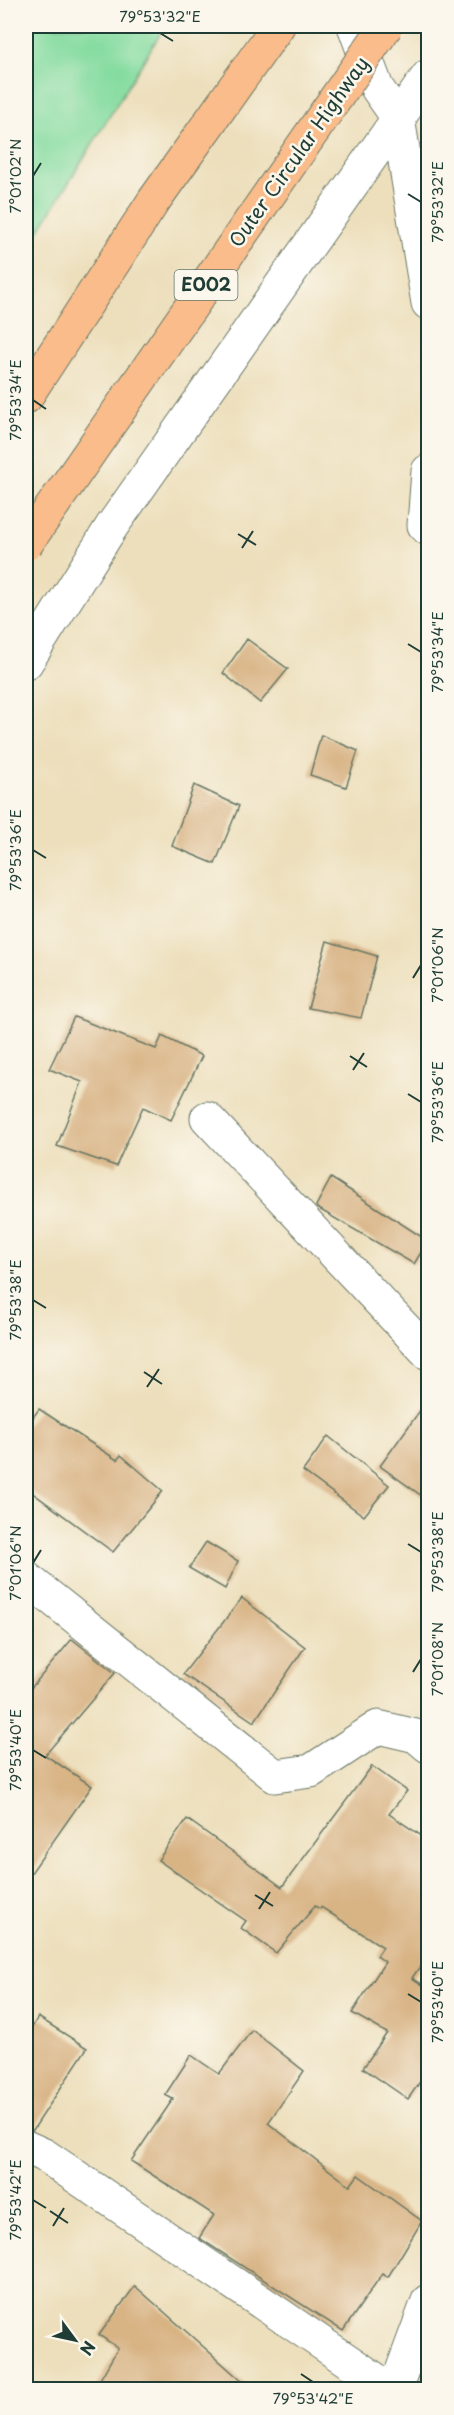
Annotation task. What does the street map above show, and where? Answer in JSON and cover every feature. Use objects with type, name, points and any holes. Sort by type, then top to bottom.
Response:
[{"type":"highway","points":[[153,202],[253,26]]},
{"type":"highway","points":[[26,397],[153,202],[278,26]]},
{"type":"highway","name":"Outer Circular Highway","points":[[26,544],[386,26]]},
{"type":"street","points":[[354,26],[377,88],[398,118],[429,303]]},
{"type":"street","points":[[26,663],[112,526],[429,76]]},
{"type":"street","points":[[429,471],[424,525],[429,529]]},
{"type":"street","points":[[207,1118],[429,1353]]},
{"type":"street","points":[[26,1578],[275,1776],[311,1771],[378,1727],[416,1736],[429,1746]]},
{"type":"street","points":[[26,2147],[44,2155],[393,2390],[429,2301]]},
{"type":"green space","points":[[26,26],[165,26],[26,252]]},
{"type":"building","points":[[247,639],[288,669],[260,703],[223,673]]},
{"type":"building","points":[[321,735],[358,751],[346,787],[310,775]]},
{"type":"building","points":[[194,785],[239,806],[215,864],[172,846]]},
{"type":"building","points":[[327,941],[377,956],[361,1018],[308,1008]]},
{"type":"building","points":[[74,1017],[156,1049],[162,1036],[202,1056],[171,1120],[143,1107],[116,1166],[57,1146],[82,1082],[49,1069]]},
{"type":"building","points":[[331,1178],[428,1241],[414,1264],[317,1208]]},
{"type":"building","points":[[429,1398],[429,1501],[380,1466]]},
{"type":"building","points":[[39,1409],[117,1460],[121,1455],[163,1491],[113,1552],[26,1488],[26,1427]]},
{"type":"building","points":[[328,1436],[389,1485],[364,1516],[303,1471]]},
{"type":"building","points":[[206,1542],[238,1561],[225,1589],[189,1568]]},
{"type":"building","points":[[242,1598],[305,1647],[254,1722],[183,1674]]},
{"type":"building","points":[[72,1639],[115,1673],[45,1755],[92,1786],[26,1880],[26,1694]]},
{"type":"building","points":[[372,1766],[407,1791],[389,1814],[429,1841],[429,1953],[412,1978],[429,1989],[429,2069],[408,2099],[363,2068],[387,2033],[352,2013],[385,1962],[377,1956],[383,1947],[321,1907],[320,1909],[315,1906],[276,1953],[241,1928],[246,1921],[158,1860],[187,1819],[282,1887]]},
{"type":"building","points":[[38,2017],[87,2048],[33,2130],[26,2129],[26,2038]]},
{"type":"building","points":[[252,2030],[304,2071],[268,2123],[350,2186],[358,2175],[422,2221],[388,2277],[382,2274],[343,2331],[199,2238],[214,2215],[131,2161],[173,2099],[165,2095],[191,2055],[219,2074]]},
{"type":"building","points":[[135,2286],[252,2390],[94,2390],[118,2348],[99,2335]]}]
